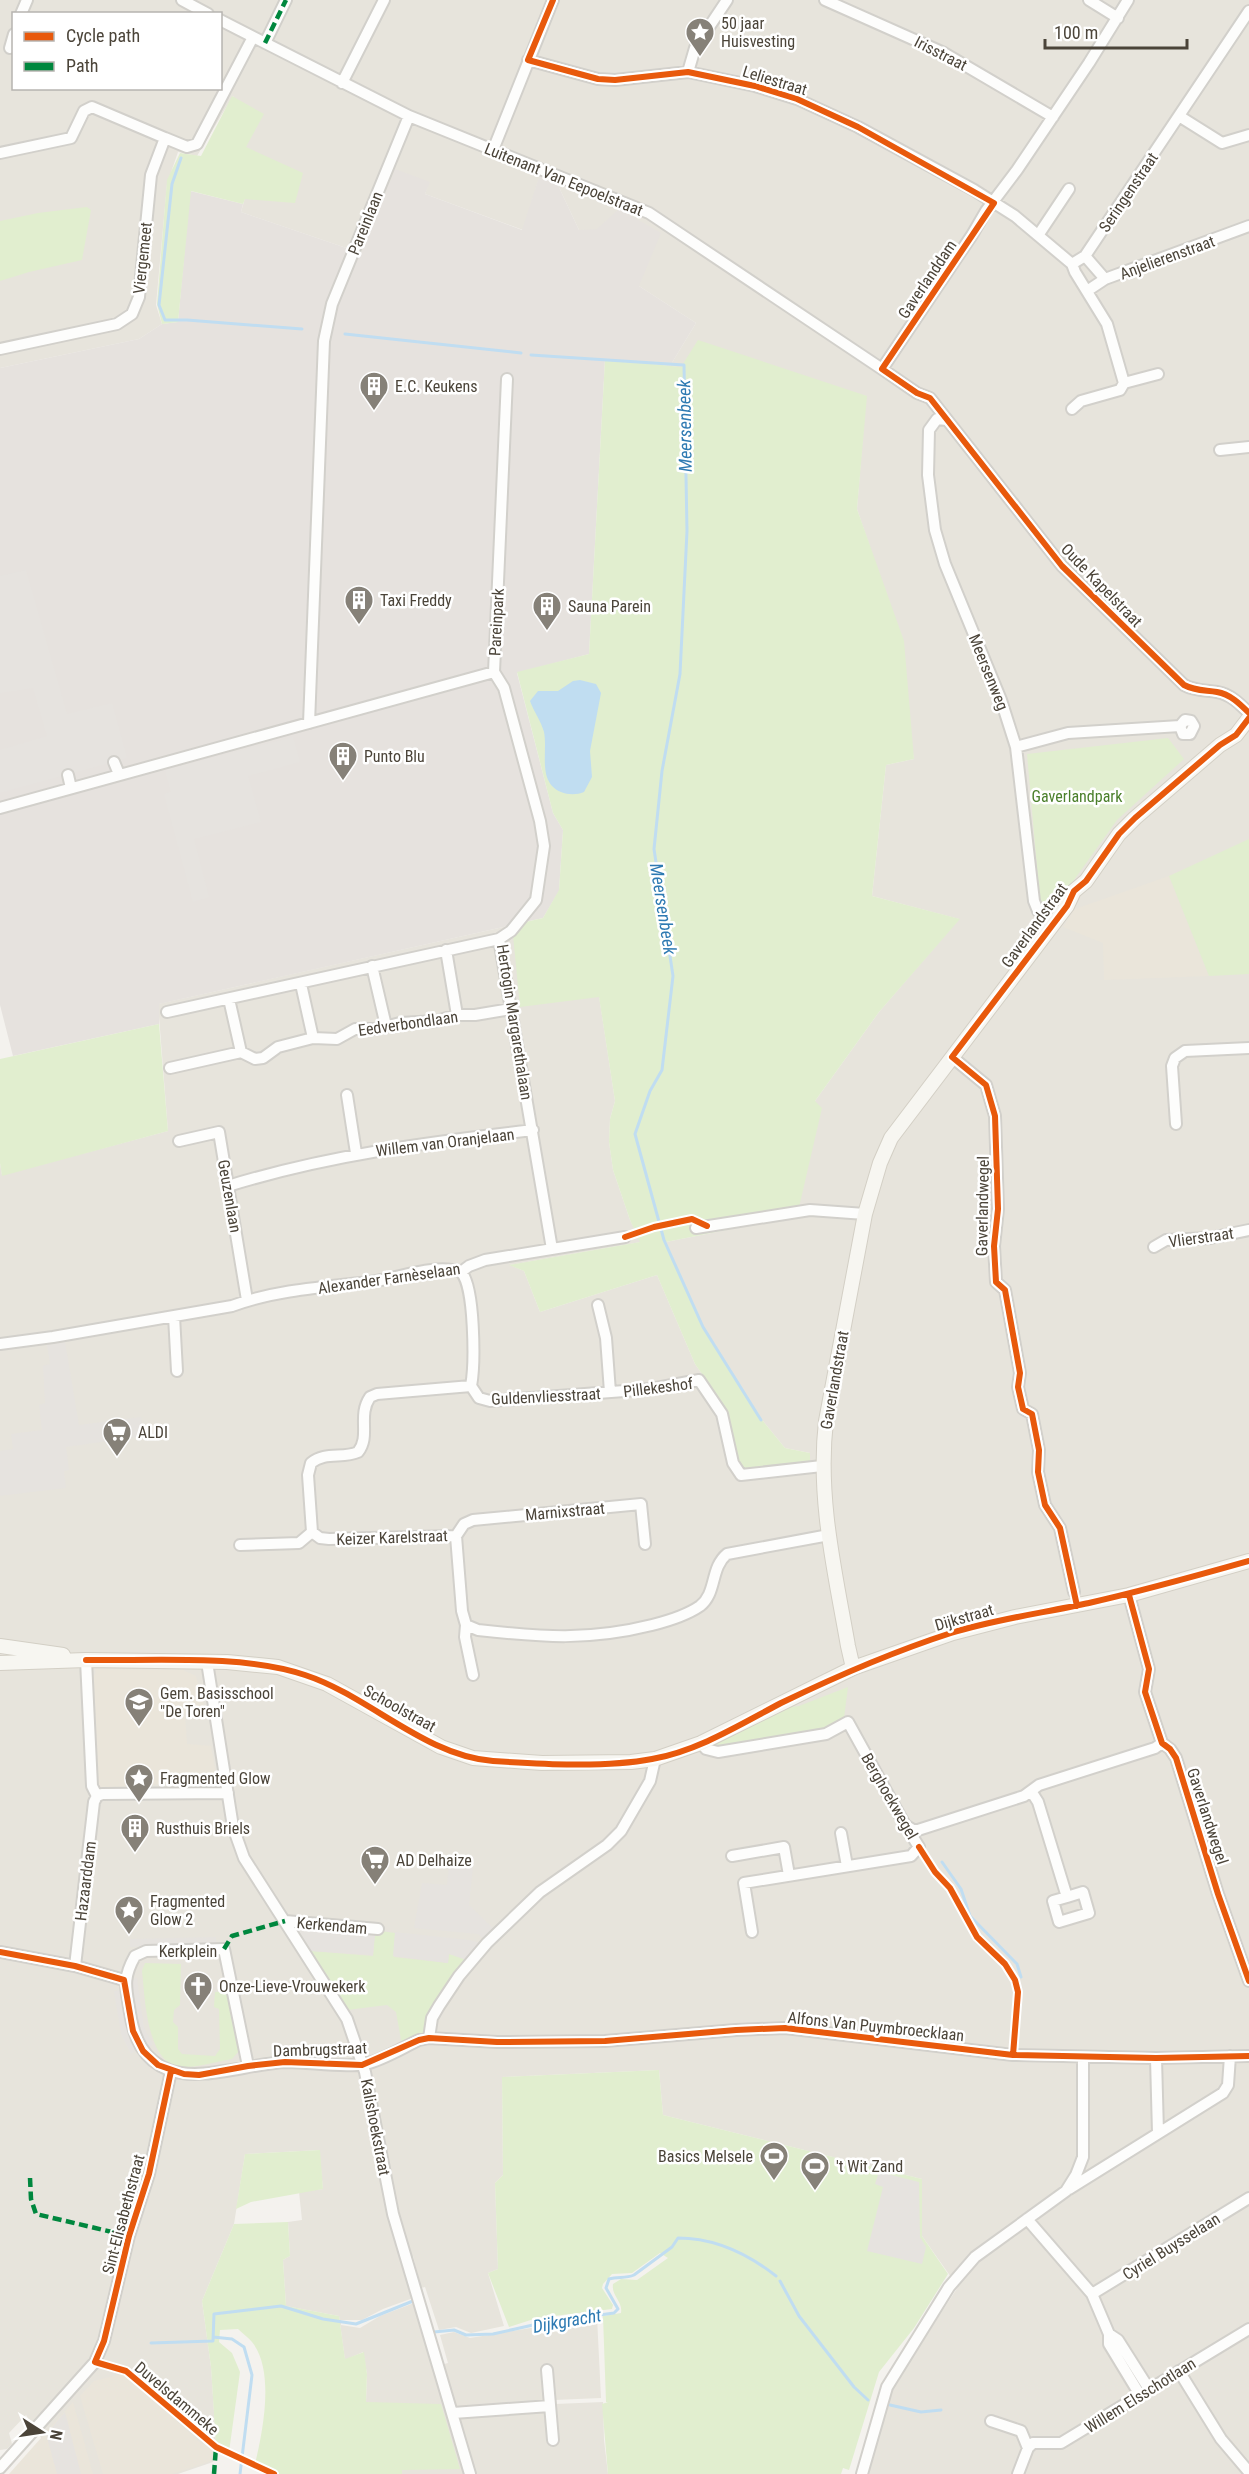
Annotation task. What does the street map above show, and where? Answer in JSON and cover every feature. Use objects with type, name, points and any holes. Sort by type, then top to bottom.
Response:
[{"type":"main road","name":"Gaverlandstraat","points":[[854,1668],[848,1646],[829,1535],[822,1466],[826,1421],[865,1214],[880,1163],[891,1138],[1054,924],[1074,891],[1086,881],[1119,834],[1175,783],[1247,727]]},
{"type":"main road","name":"Dijkstraat","points":[[701,1743],[854,1668],[953,1633],[1015,1617],[1129,1595],[1249,1561]]},
{"type":"main road","name":"Schoolstraat","points":[[0,1646],[86,1659]]},
{"type":"main road","name":"Schoolstraat","points":[[0,1663],[86,1659],[255,1664],[305,1675],[342,1691],[441,1747],[473,1758],[553,1763],[615,1763],[655,1759],[701,1743]]},
{"type":"street","points":[[182,0],[204,12]]},
{"type":"street","points":[[265,43],[286,0]]},
{"type":"street","points":[[342,83],[384,0]]},
{"type":"street","points":[[493,150],[552,0]]},
{"type":"street","points":[[688,72],[695,48],[727,0]]},
{"type":"street","name":"Irisstraat","points":[[825,0],[944,53],[1053,117]]},
{"type":"street","points":[[1089,0],[1118,18]]},
{"type":"street","name":"Gaverlanddam","points":[[882,369],[1053,117],[1128,0]]},
{"type":"street","name":"Seringenstraat","points":[[1072,264],[1085,256],[1249,11]]},
{"type":"street","name":"Luitenant Van Eepoelstraat","points":[[222,21],[408,116],[650,213],[917,393],[930,398],[942,420]]},
{"type":"street","points":[[0,153],[71,138],[84,111],[92,106],[187,147],[197,144],[253,37]]},
{"type":"street","points":[[10,48],[12,41]]},
{"type":"street","name":"Leliestraat","points":[[528,60],[598,80],[688,72],[754,86],[797,99],[828,112],[931,166],[994,203],[1039,234],[1072,264],[1110,332],[1124,383]]},
{"type":"street","name":"Pareinlaan","points":[[309,723],[323,357],[326,331],[332,303],[408,116]]},
{"type":"street","points":[[1179,116],[1210,138],[1222,143],[1249,135]]},
{"type":"street","name":"Viergemeet","points":[[0,349],[117,324],[125,321],[132,314],[139,297],[151,175],[165,138]]},
{"type":"street","points":[[1039,234],[1069,189]]},
{"type":"street","name":"Anjelierenstraat","points":[[1087,291],[1105,279],[1249,226]]},
{"type":"street","points":[[1085,256],[1105,279]]},
{"type":"street","points":[[1072,409],[1081,401],[1120,390],[1124,383],[1158,374]]},
{"type":"street","name":"Pareinpark","points":[[0,808],[494,672],[507,379]]},
{"type":"street","points":[[917,393],[929,408],[929,430]]},
{"type":"street","points":[[929,430],[942,420]]},
{"type":"street","name":"Oude Kapelstraat","points":[[942,420],[1062,566],[1184,685],[1196,691],[1220,692],[1237,701],[1249,713]]},
{"type":"street","name":"Meersenweg","points":[[929,430],[928,475],[935,530],[945,564],[1001,700],[1016,747],[1034,901],[1038,912],[1054,924]]},
{"type":"street","points":[[1220,450],[1249,447]]},
{"type":"street","name":"Hertogin Margarethalaan","points":[[494,672],[501,681],[507,699],[540,821],[544,846],[536,900],[511,931],[499,939],[552,1249]]},
{"type":"street","points":[[1016,747],[1068,733],[1180,726]]},
{"type":"street","points":[[114,762],[119,774]]},
{"type":"street","points":[[68,775],[71,788]]},
{"type":"street","points":[[167,1012],[499,939]]},
{"type":"street","points":[[446,950],[457,1015]]},
{"type":"street","points":[[372,966],[386,1026]]},
{"type":"street","points":[[301,984],[313,1038]]},
{"type":"street","points":[[229,999],[241,1052]]},
{"type":"street","name":"Eedverbondlaan","points":[[170,1068],[241,1052],[255,1059],[263,1058],[278,1047],[313,1038],[337,1039],[355,1029],[413,1021],[437,1021],[457,1015],[475,1015],[511,1009]]},
{"type":"street","points":[[1176,1124],[1172,1066],[1175,1058],[1185,1051],[1249,1048]]},
{"type":"street","name":"Gaverlandwegel","points":[[952,1057],[986,1085],[995,1116],[998,1209],[994,1246],[996,1282],[1005,1290],[1020,1373],[1018,1387],[1023,1408],[1032,1414],[1039,1450],[1038,1472],[1045,1504],[1060,1528],[1074,1592]]},
{"type":"street","name":"Willem van Oranjelaan","points":[[347,1095],[356,1153]]},
{"type":"street","name":"Willem van Oranjelaan","points":[[228,1186],[302,1165],[356,1153],[533,1130]]},
{"type":"street","name":"Geuzenlaan","points":[[179,1141],[219,1132],[247,1300]]},
{"type":"street","points":[[696,1228],[810,1210],[865,1214]]},
{"type":"street","name":"Vlierstraat","points":[[1154,1247],[1166,1240],[1209,1238],[1249,1230]]},
{"type":"street","name":"Alexander Farnèselaan","points":[[0,1344],[232,1306],[247,1300],[344,1283],[369,1282],[442,1269],[461,1272],[485,1260],[625,1237]]},
{"type":"street","points":[[461,1272],[466,1277],[470,1292],[474,1370],[471,1386]]},
{"type":"street","name":"Guldenvliesstraat","points":[[471,1386],[479,1398],[490,1401],[610,1392],[606,1338],[598,1305]]},
{"type":"street","points":[[174,1316],[177,1371]]},
{"type":"street","name":"Pillekeshof","points":[[610,1392],[651,1389],[699,1380],[722,1414],[732,1463],[741,1475],[822,1466]]},
{"type":"street","name":"Keizer Karelstraat","points":[[240,1545],[299,1543],[305,1540],[312,1532],[308,1475],[311,1463],[322,1456],[358,1452],[364,1440],[363,1412],[370,1397],[377,1394],[471,1386]]},
{"type":"street","name":"Marnixstraat","points":[[456,1536],[464,1524],[473,1520],[641,1504],[645,1544]]},
{"type":"street","name":"Keizer Karelstraat","points":[[312,1532],[320,1538],[329,1539],[456,1536],[462,1611],[466,1625],[465,1637],[473,1675]]},
{"type":"street","points":[[466,1625],[478,1630],[563,1638],[598,1636],[638,1629],[667,1621],[700,1606],[710,1590],[717,1564],[733,1551],[829,1535]]},
{"type":"street","name":"Gaverlandwegel","points":[[1129,1595],[1149,1669],[1145,1692],[1162,1743],[1176,1758],[1218,1894],[1249,1981]]},
{"type":"street","name":"Hazaarddam","points":[[75,1966],[94,1802],[97,1796],[92,1786],[86,1659]]},
{"type":"street","name":"Kalishoekstraat","points":[[207,1662],[238,1846],[347,2019],[362,2065],[393,2214],[470,2474]]},
{"type":"street","name":"Berghoekwegel","points":[[701,1743],[705,1749],[718,1752],[826,1734],[848,1722],[905,1825],[913,1830],[914,1839],[919,1847],[911,1856],[847,1866]]},
{"type":"street","points":[[913,1830],[1024,1796],[1039,1785],[1155,1748],[1162,1743]]},
{"type":"street","points":[[429,2038],[432,2018],[439,2006],[459,1976],[487,1943],[540,1892],[607,1845],[621,1831],[650,1781],[655,1759]]},
{"type":"street","points":[[1031,1791],[1038,1802],[1066,1897]]},
{"type":"street","points":[[97,1796],[102,1794],[228,1793]]},
{"type":"street","points":[[752,1932],[744,1882],[847,1866],[841,1833]]},
{"type":"street","points":[[732,1856],[784,1847],[789,1875]]},
{"type":"street","name":"Kerkendam","points":[[285,1921],[378,1929]]},
{"type":"street","name":"Kerkplein","points":[[124,1980],[135,1956],[146,1951],[224,1949],[248,2066]]},
{"type":"street","points":[[0,1952],[75,1966],[124,1980],[135,2037],[149,2058],[171,2071]]},
{"type":"street","name":"Alfons Van Puymbroecklaan","points":[[429,2038],[497,2042],[584,2041],[785,2028],[1013,2055],[1156,2058],[1249,2056]]},
{"type":"street","name":"Dambrugstraat","points":[[171,2071],[199,2075],[285,2062],[362,2065],[419,2040],[429,2038]]},
{"type":"street","points":[[862,2474],[887,2387],[912,2349],[919,2332],[960,2271],[975,2257],[1066,2191],[1223,2093],[1228,2085],[1230,2056]]},
{"type":"street","points":[[1066,2191],[1083,2157],[1083,2057]]},
{"type":"street","points":[[1156,2058],[1158,2133]]},
{"type":"street","name":"Sint-Elisabethstraat","points":[[0,2468],[73,2389],[94,2362],[104,2341],[129,2236],[149,2174],[171,2071]]},
{"type":"street","points":[[1083,2157],[1093,2167],[1108,2166]]},
{"type":"street","name":"Cyriel Buysselaan","points":[[1092,2294],[1249,2198]]},
{"type":"street","points":[[1027,2219],[1092,2294],[1109,2334],[1118,2340],[1144,2392]]},
{"type":"street","name":"Willem Elsschotlaan","points":[[1028,2448],[1033,2442],[1061,2443],[1249,2329]]},
{"type":"street","points":[[548,2370],[553,2440]]},
{"type":"street","points":[[1179,2371],[1221,2439],[1248,2469]]},
{"type":"street","points":[[453,2413],[550,2406]]},
{"type":"street","points":[[991,2421],[1021,2432],[1028,2448],[1018,2474]]},
{"type":"shaded area","points":[[0,0],[1249,0],[1249,2474],[868,2474],[893,2386],[958,2287],[922,2236],[922,2179],[663,2115],[659,2070],[502,2077],[503,2175],[495,2183],[498,2269],[488,2273],[504,2326],[471,2333],[456,2327],[439,2330],[425,2287],[421,2288],[413,2256],[404,2266],[413,2298],[362,2320],[341,2320],[341,2325],[360,2328],[380,2316],[414,2303],[434,2367],[448,2363],[440,2335],[454,2332],[470,2338],[597,2317],[601,2398],[554,2400],[555,2404],[603,2402],[608,2474],[402,2474],[366,2402],[367,2374],[363,2352],[345,2360],[339,2316],[286,2306],[283,2260],[290,2256],[288,2222],[302,2220],[299,2192],[323,2189],[319,2150],[245,2154],[234,2224],[202,2301],[211,2367],[216,2442],[213,2462],[178,2474],[65,2474],[26,2415],[9,2433],[12,2444],[7,2449],[0,2450],[0,1163],[2,1175],[168,1131],[158,1004],[512,925],[599,996],[615,1101],[610,1119],[609,1142],[613,1170],[630,1220],[641,1242],[510,1265],[524,1271],[540,1312],[657,1275],[695,1364],[725,1407],[738,1464],[810,1461],[810,1453],[785,1448],[763,1421],[705,1330],[666,1242],[797,1216],[815,1101],[879,1012],[959,919],[872,896],[886,765],[914,759],[889,603],[857,509],[866,396],[670,366],[696,323],[639,286],[597,230],[579,230],[556,181],[540,175],[523,230],[425,194],[429,182],[361,253],[241,212],[245,198],[246,147],[233,96],[197,156],[178,152],[167,184],[156,305],[162,324],[139,339],[0,368]]},
{"type":"shaded area","points":[[395,169],[430,182],[425,194],[522,230],[540,174],[556,181],[579,230],[597,229],[619,209],[661,233],[639,286],[696,323],[670,366],[605,359],[589,654],[517,673],[553,813],[563,830],[559,891],[543,918],[159,1004],[159,1024],[13,1056],[0,1005],[0,368],[139,339],[162,324],[178,322],[190,191],[243,204],[241,212],[361,253]]},
{"type":"shaded area","points":[[26,570],[67,714],[112,703],[127,758],[0,793],[0,750],[47,736],[33,688],[0,693],[0,576]]},
{"type":"shaded area","points":[[293,737],[300,762],[248,776],[261,822],[194,839],[209,897],[193,902],[164,794],[171,792],[165,770]]},
{"type":"shaded area","points":[[1169,876],[1209,976],[1104,980],[1103,943],[1063,927],[1075,909]]},
{"type":"shaded area","points":[[65,1342],[79,1425],[141,1417],[144,1436],[66,1447],[69,1470],[64,1471],[66,1488],[0,1496],[0,1451],[13,1449],[11,1434],[42,1430],[39,1405],[45,1403],[43,1366],[50,1364],[47,1345]]},
{"type":"shaded area","name":"Gem. Basisschool \"De Toren\"","points":[[95,1669],[183,1670],[196,1676],[205,1708],[185,1712],[187,1744],[211,1746],[217,1781],[94,1788],[90,1679],[96,1673]]},
{"type":"shaded area","name":"AD Delhaize","points":[[450,1854],[474,1857],[469,1905],[496,1931],[486,1941],[478,1934],[414,1928],[422,1883],[447,1885]]},
{"type":"shaded area","points":[[293,1924],[375,1931],[373,1955],[310,1951]]},
{"type":"shaded area","points":[[395,1932],[469,1940],[484,1944],[469,1961],[449,1954],[448,1963],[393,1956]]},
{"type":"shaded area","points":[[216,1937],[216,1945],[130,1947],[130,1939]]},
{"type":"shaded area","points":[[137,1978],[144,2028],[153,2044],[147,2049],[137,2032],[130,1979]]},
{"type":"shaded area","points":[[122,1990],[129,2036],[137,2049],[131,2054],[121,2034],[114,1991]]},
{"type":"shaded area","points":[[879,2172],[919,2182],[920,2237],[926,2247],[922,2264],[867,2251],[883,2187],[875,2184]]},
{"type":"shaded area","points":[[125,2373],[198,2441],[213,2450],[211,2461],[172,2474],[103,2474],[80,2396],[94,2381]]},
{"type":"shaded area","points":[[73,2402],[93,2474],[9,2474]]},
{"type":"shaded area","points":[[65,2412],[81,2474],[57,2474],[46,2434]]},
{"type":"green space","points":[[232,96],[264,114],[246,147],[303,173],[295,203],[245,199],[243,204],[191,191],[178,322],[162,324],[157,304],[167,180],[180,153],[201,156]]},
{"type":"green space","points":[[87,207],[91,210],[82,260],[0,281],[0,221],[38,213]]},
{"type":"green space","points":[[698,340],[867,396],[857,509],[904,641],[914,759],[886,765],[872,896],[960,919],[879,1012],[815,1101],[822,1108],[797,1216],[666,1242],[705,1330],[763,1421],[785,1448],[810,1453],[810,1461],[748,1471],[738,1464],[725,1407],[695,1364],[657,1275],[540,1312],[524,1271],[509,1265],[640,1242],[613,1170],[609,1142],[610,1119],[615,1101],[599,997],[520,1007],[512,925],[543,918],[559,890],[563,830],[553,813],[517,672],[589,654],[605,359],[681,367]]},
{"type":"green space","name":"Gaverlandpark","points":[[1168,738],[1184,759],[1117,820],[1051,912],[1040,901],[1027,754]]},
{"type":"green space","points":[[1249,839],[1249,974],[1209,976],[1169,876]]},
{"type":"green space","points":[[159,1024],[168,1131],[2,1176],[0,1059]]},
{"type":"green space","points":[[848,1687],[844,1718],[834,1728],[725,1748],[711,1746],[791,1707]]},
{"type":"green space","points":[[381,1931],[395,1933],[394,1957],[448,1963],[449,1954],[458,1955],[469,1961],[425,2032],[402,2045],[396,2012],[387,2005],[347,2010],[311,1951],[373,1956],[375,1935],[380,1936]]},
{"type":"green space","points":[[145,1963],[181,1964],[180,2005],[174,2010],[173,2022],[178,2027],[178,2049],[182,2054],[215,2056],[220,2049],[219,2009],[214,2007],[215,1992],[228,1991],[239,2051],[232,2059],[182,2067],[170,2063],[161,2055],[154,2042],[146,2012],[142,1971]]},
{"type":"green space","points":[[659,2070],[663,2115],[922,2179],[922,2236],[948,2274],[914,2328],[879,2372],[849,2470],[843,2468],[841,2474],[608,2474],[602,2404],[608,2402],[606,2402],[603,2316],[621,2313],[613,2284],[621,2279],[637,2280],[668,2258],[660,2253],[632,2273],[612,2274],[603,2284],[602,2288],[613,2305],[612,2309],[537,2318],[509,2327],[488,2273],[498,2269],[495,2183],[503,2175],[502,2077]]},
{"type":"green space","points":[[320,2150],[323,2189],[251,2202],[236,2209],[245,2154]]},
{"type":"green space","points":[[288,2222],[290,2256],[283,2260],[286,2306],[339,2316],[345,2359],[364,2352],[367,2374],[366,2402],[441,2404],[460,2469],[402,2470],[402,2474],[279,2474],[255,2464],[264,2418],[263,2368],[252,2342],[238,2329],[220,2330],[219,2342],[232,2353],[240,2372],[229,2452],[216,2446],[211,2367],[202,2301],[234,2224]]},
{"type":"water","points":[[580,680],[596,684],[601,693],[590,751],[592,777],[584,792],[570,794],[561,792],[549,781],[545,766],[544,732],[530,701],[538,691],[558,691],[573,681]]},
{"type":"waterway","points":[[181,158],[172,184],[159,305],[165,320],[302,329]]},
{"type":"waterway","points":[[345,334],[521,353]]},
{"type":"waterway","name":"Meersenbeek","points":[[531,355],[684,365],[687,531],[680,674],[662,771],[654,849],[673,976],[662,1070],[650,1091],[635,1134],[664,1240],[703,1327],[761,1420]]},
{"type":"waterway","name":"Meersenbeek","points":[[942,1862],[961,1889],[970,1916],[1017,1964],[1021,1977]]},
{"type":"waterway","name":"Dijkgracht","points":[[434,2332],[454,2330],[466,2335],[493,2334],[542,2323],[614,2313],[618,2309],[606,2288],[609,2279],[634,2275],[672,2247],[678,2238],[705,2241],[730,2249],[776,2276]]},
{"type":"waterway","name":"Dijkgracht","points":[[780,2281],[799,2316],[854,2387],[868,2400]]},
{"type":"waterway","name":"Dijkgracht","points":[[151,2343],[213,2341],[214,2314],[281,2306],[323,2319],[356,2324],[413,2301]]},
{"type":"waterway","points":[[213,2337],[232,2339],[244,2347],[252,2375],[240,2474]]},
{"type":"waterway","name":"Dijkgracht","points":[[890,2405],[921,2412],[941,2410]]},
{"type":"marked path","points":[[265,43],[286,0]]},
{"type":"marked path","points":[[224,1949],[232,1936],[285,1921]]},
{"type":"marked path","points":[[30,2178],[31,2199],[36,2214],[129,2236]]},
{"type":"marked path","points":[[214,2474],[216,2447]]},
{"type":"cycle path","points":[[553,0],[528,60],[598,79],[615,80],[688,72],[755,86],[797,99],[858,127],[994,203],[882,369],[917,393],[930,398],[1062,566],[1184,685],[1226,695],[1249,713]]},
{"type":"cycle path","points":[[1077,1606],[1060,1528],[1045,1505],[1038,1472],[1039,1450],[1032,1414],[1023,1409],[1018,1387],[1020,1373],[1005,1290],[996,1282],[994,1246],[998,1209],[995,1116],[986,1085],[952,1057],[1067,906],[1074,891],[1086,881],[1119,834],[1220,745],[1236,735],[1249,718]]},
{"type":"cycle path","points":[[625,1237],[654,1227],[692,1219],[707,1226]]},
{"type":"cycle path","points":[[86,1660],[226,1661],[280,1668],[329,1685],[421,1737],[468,1757],[531,1763],[614,1764],[652,1759],[686,1750],[844,1674],[951,1633],[1002,1620],[1072,1607],[1249,1561]]},
{"type":"cycle path","points":[[1129,1595],[1149,1669],[1145,1692],[1162,1743],[1176,1758],[1218,1894],[1249,1981]]},
{"type":"cycle path","points":[[919,1847],[935,1872],[950,1888],[977,1937],[1005,1964],[1015,1980],[1018,1992],[1013,2055]]},
{"type":"cycle path","points":[[0,1952],[75,1966],[124,1980],[133,2031],[143,2051],[158,2065],[184,2074],[199,2075],[285,2062],[362,2065],[419,2040],[429,2038],[497,2042],[605,2041],[785,2028],[1013,2055],[1156,2058],[1249,2056]]},
{"type":"cycle path","name":"Duvelsdammeke","points":[[171,2071],[149,2174],[129,2236],[104,2341],[95,2362],[126,2371],[216,2447],[274,2474]]},
{"type":"place","name":"50 jaar Huisvesting","points":[[700,58]]},
{"type":"place","name":"E.C. Keukens","points":[[374,412]]},
{"type":"place","name":"Taxi Freddy","points":[[359,626]]},
{"type":"place","name":"Sauna Parein","points":[[547,632]]},
{"type":"place","name":"Punto Blu","points":[[343,782]]},
{"type":"place","name":"ALDI","points":[[117,1458]]},
{"type":"place","name":"Gem. Basisschool \"De Toren\"","points":[[139,1728]]},
{"type":"place","name":"Fragmented Glow","points":[[139,1804]]},
{"type":"place","name":"Rusthuis Briels","points":[[135,1854]]},
{"type":"place","name":"AD Delhaize","points":[[375,1886]]},
{"type":"place","name":"Fragmented Glow 2","points":[[129,1936]]},
{"type":"place","name":"Onze-Lieve-Vrouwekerk","points":[[198,2012]]},
{"type":"place","name":"Basics Melsele","points":[[774,2182]]},
{"type":"place","name":"'t Wit Zand","points":[[815,2192]]}]
